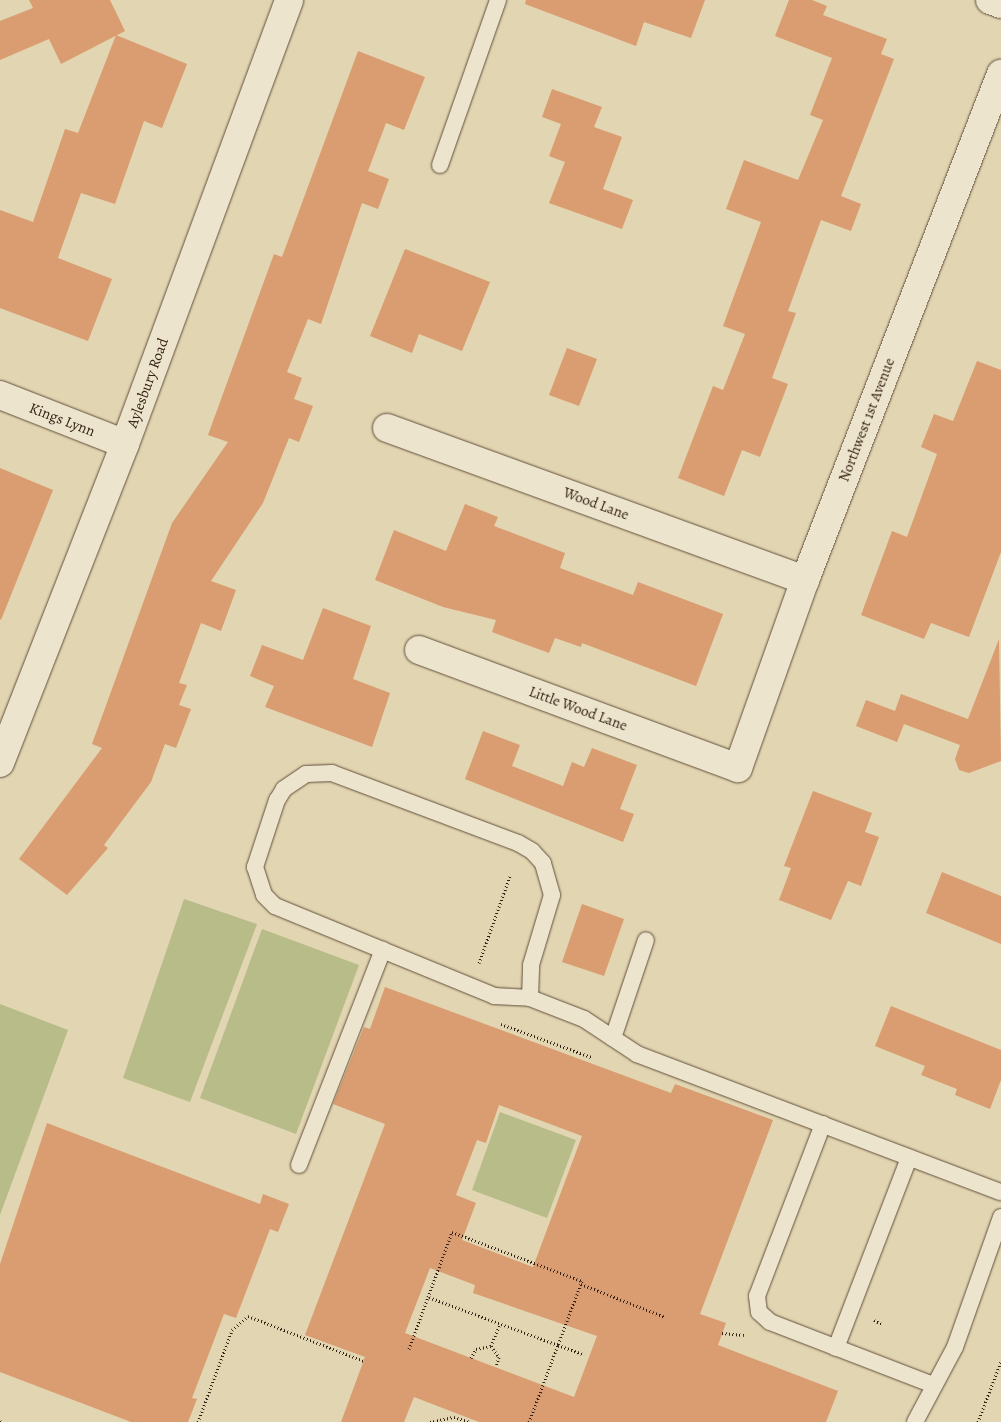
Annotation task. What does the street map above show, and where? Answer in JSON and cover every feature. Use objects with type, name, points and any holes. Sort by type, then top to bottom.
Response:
[{"type":"street","name":"Aylesbury Road","points":[[0,763],[125,444],[289,0]]},
{"type":"street","points":[[990,0],[1001,4]]},
{"type":"street","name":"Northwest 1st Avenue","points":[[738,768],[806,580],[1001,74]]},
{"type":"street","name":"Kings Lynn","points":[[0,395],[125,444]]},
{"type":"street","name":"Wood Lane","points":[[387,428],[806,580]]},
{"type":"street","name":"Little Wood Lane","points":[[419,650],[738,768]]},
{"type":"lane","points":[[440,165],[498,0]]},
{"type":"lane","points":[[530,998],[531,965],[552,895],[543,863],[532,851],[510,840],[332,773],[306,774],[284,789],[277,800],[255,867],[257,882],[264,895],[275,906],[494,996],[530,998],[584,1019],[637,1054],[1001,1192]]},
{"type":"lane","points":[[613,1038],[646,940]]},
{"type":"lane","points":[[299,1165],[383,950]]},
{"type":"lane","points":[[823,1124],[756,1304],[763,1318],[770,1322],[933,1385]]},
{"type":"lane","points":[[836,1348],[909,1158]]},
{"type":"lane","points":[[915,1422],[933,1385],[955,1347],[1001,1217]]},
{"type":"path","points":[[409,1349],[452,1232],[582,1281],[529,1422]]},
{"type":"path","points":[[581,1284],[666,1317]]},
{"type":"path","points":[[428,1297],[583,1354]]},
{"type":"path","points":[[198,1422],[232,1330],[248,1316],[364,1361]]},
{"type":"path","points":[[491,1346],[500,1324]]},
{"type":"path","points":[[471,1358],[476,1349],[491,1346]]},
{"type":"path","points":[[491,1346],[499,1357],[496,1367]]},
{"type":"path","points":[[978,1422],[1001,1361]]},
{"type":"path","points":[[430,1422],[454,1416],[466,1418],[470,1422]]},
{"type":"green space","points":[[184,899],[257,924],[190,1102],[123,1078]]},
{"type":"green space","points":[[262,929],[359,965],[296,1134],[200,1098]]},
{"type":"green space","points":[[0,1004],[68,1030],[0,1215]]},
{"type":"green space","points":[[500,1112],[576,1140],[547,1218],[472,1190]]},
{"type":"building","points":[[29,0],[110,0],[125,31],[61,64],[49,39],[0,60],[0,21],[33,8]]},
{"type":"building","points":[[526,0],[705,0],[691,38],[644,22],[636,46],[525,4]]},
{"type":"building","points":[[789,0],[812,0],[827,6],[823,15],[887,39],[881,54],[894,59],[841,196],[861,204],[851,231],[821,220],[788,311],[796,313],[772,378],[788,384],[760,457],[742,450],[724,496],[678,478],[713,386],[723,390],[745,334],[723,326],[761,222],[726,209],[744,160],[798,180],[823,120],[810,115],[832,58],[775,36]]},
{"type":"building","points":[[116,35],[187,64],[162,128],[144,121],[115,204],[81,193],[58,258],[112,279],[88,341],[0,308],[0,210],[33,222],[65,129],[78,133]]},
{"type":"building","points":[[358,51],[425,77],[404,130],[386,123],[368,171],[389,179],[378,209],[362,203],[321,324],[308,319],[287,372],[302,378],[294,399],[313,406],[299,442],[289,438],[263,503],[211,581],[236,590],[221,631],[201,623],[179,683],[187,685],[179,705],[191,709],[176,748],[165,744],[151,782],[104,845],[108,848],[67,895],[19,859],[102,748],[92,744],[172,523],[228,442],[208,435],[274,254],[282,257]]},
{"type":"building","points":[[552,89],[602,107],[594,127],[622,137],[603,189],[633,200],[622,229],[549,203],[565,162],[549,156],[561,124],[542,117]]},
{"type":"building","points":[[405,249],[490,282],[462,351],[419,334],[412,353],[370,336]]},
{"type":"building","points":[[567,348],[597,359],[579,406],[549,395]]},
{"type":"building","points":[[977,361],[1001,370],[1001,552],[969,637],[931,623],[924,639],[861,615],[892,531],[907,537],[937,454],[921,447],[934,414],[953,421]]},
{"type":"building","points":[[0,468],[53,490],[1,620],[0,619]]},
{"type":"building","points":[[465,504],[498,517],[494,526],[565,553],[560,568],[633,595],[638,582],[723,614],[696,686],[582,643],[581,647],[555,638],[549,653],[492,632],[496,620],[443,607],[375,580],[394,530],[446,551]]},
{"type":"building","points":[[323,608],[371,626],[353,679],[390,693],[372,747],[265,707],[274,686],[250,676],[262,645],[303,660]]},
{"type":"building","points":[[999,639],[1001,761],[969,773],[959,770],[955,759],[960,745],[904,724],[897,742],[856,726],[866,700],[895,711],[901,694],[968,719]]},
{"type":"building","points":[[483,731],[520,745],[512,766],[563,786],[572,762],[584,767],[592,748],[637,765],[620,809],[634,814],[623,842],[465,779]]},
{"type":"building","points":[[813,791],[872,813],[865,832],[879,837],[861,886],[848,881],[831,920],[779,900],[791,868],[784,866]]},
{"type":"building","points":[[942,872],[1001,896],[1001,944],[926,913]]},
{"type":"building","points":[[582,904],[624,919],[604,976],[562,962]]},
{"type":"building","points":[[385,987],[671,1093],[675,1084],[773,1120],[700,1314],[726,1323],[718,1345],[838,1391],[826,1422],[479,1422],[414,1397],[404,1422],[341,1422],[365,1357],[305,1335],[385,1124],[333,1104],[364,1027],[370,1029]],"holes":[[[499,1105],[582,1136],[533,1267],[462,1240],[476,1203],[456,1195],[477,1140],[486,1143]],[[430,1268],[475,1285],[473,1293],[597,1336],[574,1397],[405,1333]]]},
{"type":"building","points":[[891,1006],[1001,1050],[1001,1080],[990,1109],[955,1095],[957,1089],[921,1075],[925,1066],[875,1046]]},
{"type":"building","points":[[47,1123],[260,1204],[263,1194],[289,1204],[278,1232],[270,1229],[236,1318],[224,1314],[192,1398],[197,1399],[188,1422],[131,1422],[0,1372],[0,1264]]}]
